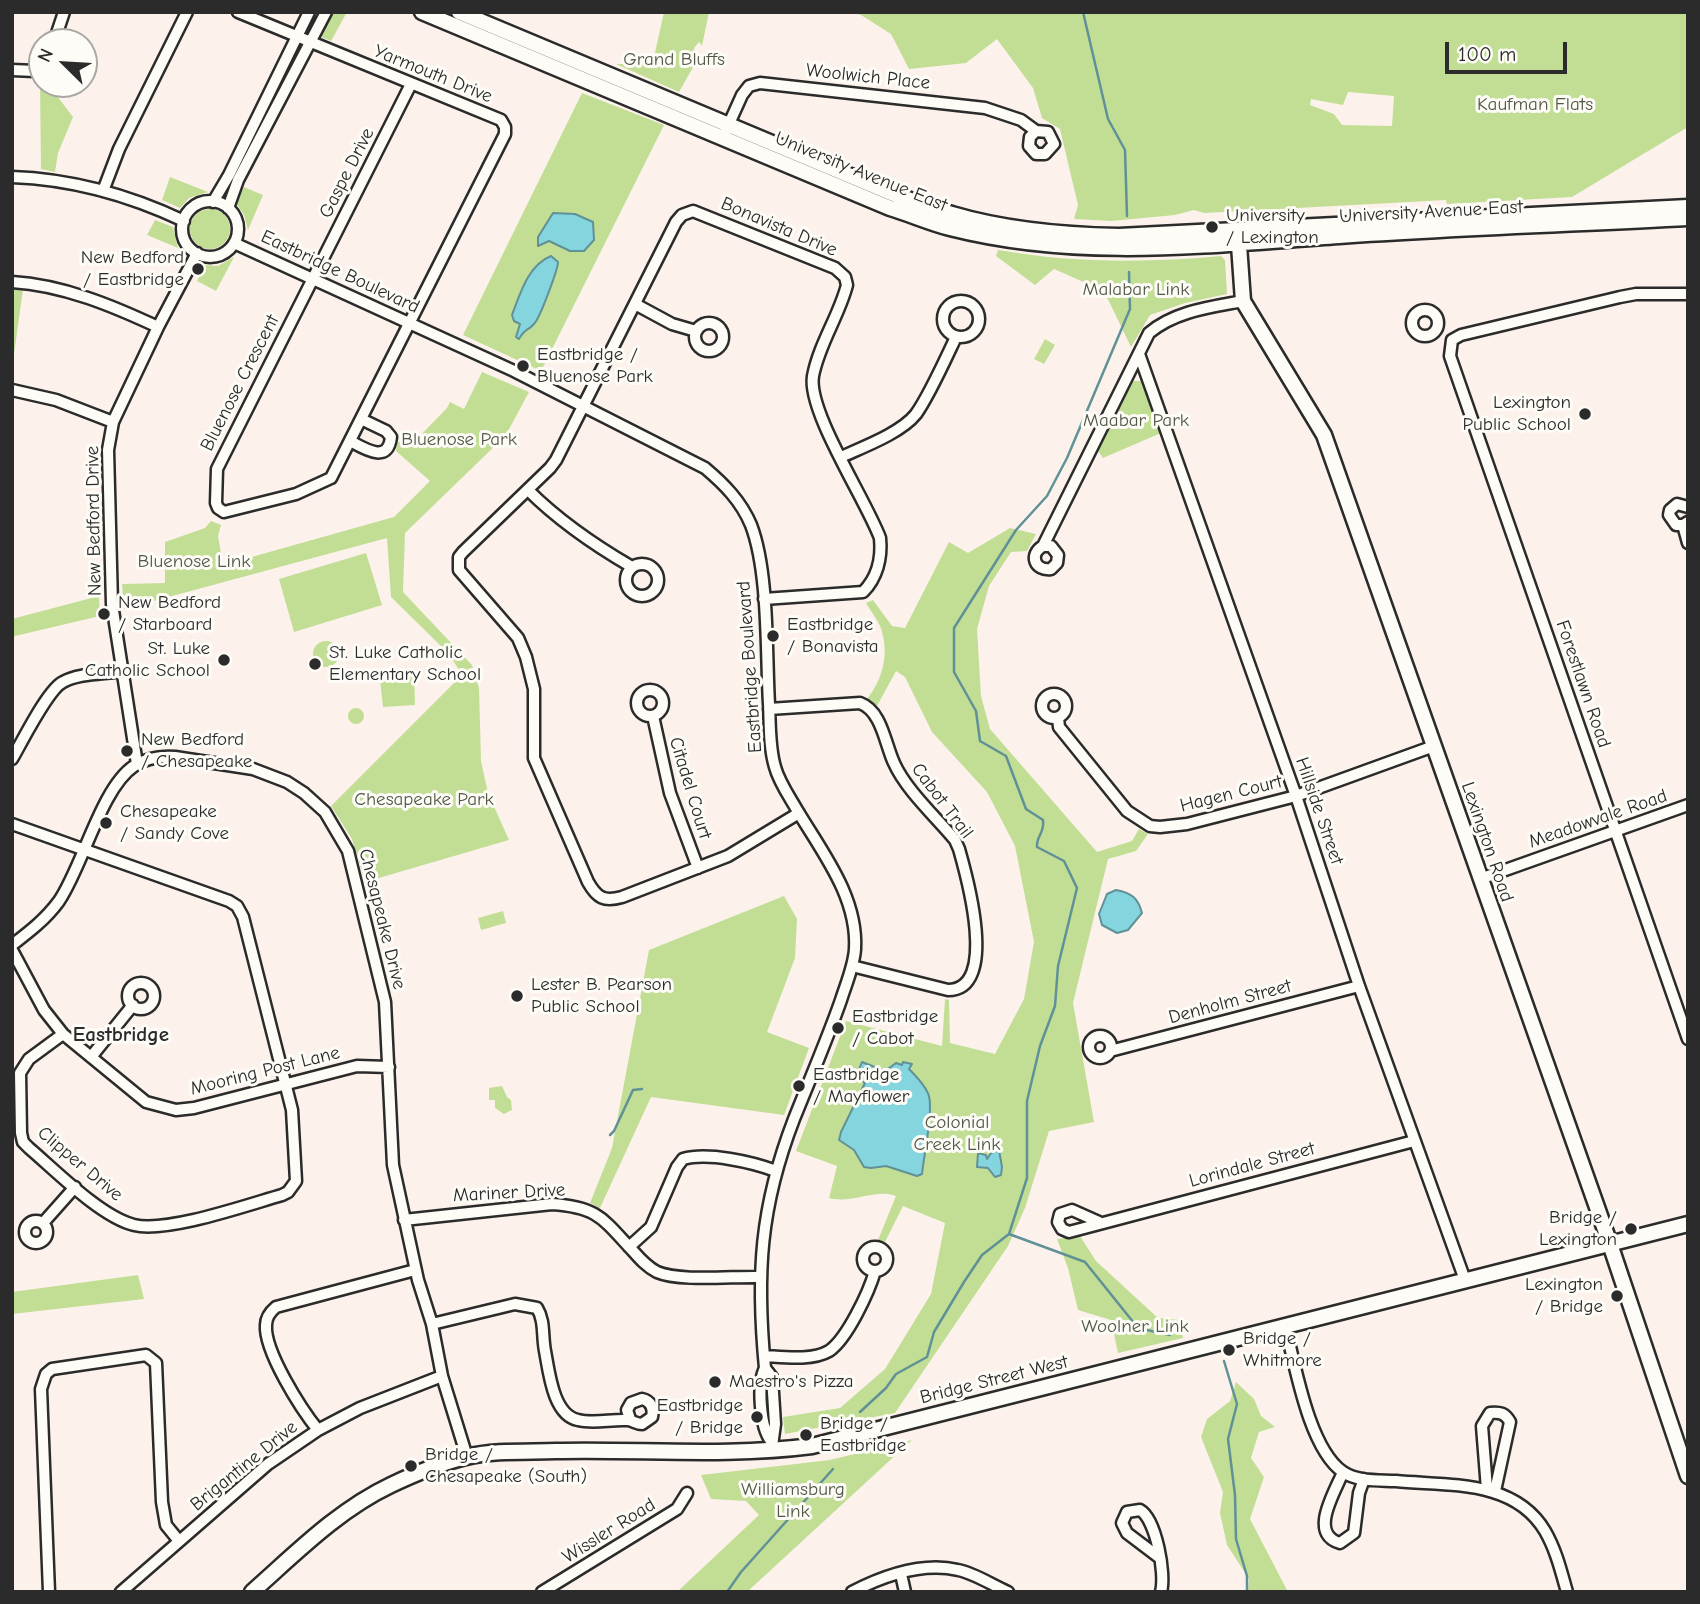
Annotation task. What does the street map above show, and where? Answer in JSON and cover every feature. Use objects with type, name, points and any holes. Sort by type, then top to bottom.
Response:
[{"type":"main road","name":"University Avenue East","points":[[422,12],[896,195],[951,214],[996,225],[1091,236],[1238,237],[1349,235],[1688,218]]},
{"type":"main road","name":"University Avenue East","points":[[459,12],[726,131]]},
{"type":"main road","name":"University Avenue East","points":[[1238,237],[1688,207]]},
{"type":"main road","name":"Lexington Road","points":[[1238,237],[1243,301],[1324,435],[1610,1244],[1688,1476]]},
{"type":"main road","name":"Bridge Street West","points":[[252,1592],[331,1523],[360,1503],[390,1485],[467,1457],[543,1452],[736,1452],[772,1446],[803,1447],[1688,1224]]},
{"type":"street","points":[[103,191],[119,149],[187,12]]},
{"type":"street","name":"Yarmouth Drive","points":[[238,12],[501,121],[505,127],[505,134],[409,323]]},
{"type":"street","points":[[213,202],[229,175],[309,12]]},
{"type":"street","points":[[228,208],[238,180],[326,12]]},
{"type":"street","name":"Woolwich Place","points":[[726,131],[742,95],[749,86],[760,83],[985,108],[1021,120],[1036,131]]},
{"type":"street","name":"Gaspe Drive","points":[[313,278],[411,84]]},
{"type":"street","points":[[12,177],[103,191],[184,221]]},
{"type":"street","points":[[213,202],[228,208],[237,223],[238,233],[234,243],[217,256],[204,256],[191,249],[185,240],[184,221],[195,206],[213,202]]},
{"type":"street","name":"Bonavista Drive","points":[[698,868],[622,897],[604,900],[598,897],[588,882],[534,758],[534,689],[518,638],[459,570],[458,565],[463,552],[551,468],[676,222],[682,215],[693,211],[840,272],[847,285],[812,380],[815,402],[880,538],[878,567],[863,593],[764,599]]},
{"type":"street","name":"Eastbridge Boulevard","points":[[234,243],[584,406],[705,468],[729,489],[751,524],[757,544],[764,599],[769,709],[775,767],[847,898],[855,950],[834,1020],[776,1171],[766,1209],[760,1277],[765,1368],[772,1377],[775,1424],[772,1446]]},
{"type":"street","name":"New Bedford Drive","points":[[136,764],[111,590],[108,471],[113,422],[197,253]]},
{"type":"street","name":"Bluenose Crescent","points":[[313,278],[217,469],[216,503],[218,509],[224,512],[296,494],[331,478],[409,323]]},
{"type":"street","points":[[12,282],[38,285],[81,296],[158,327]]},
{"type":"street","points":[[1436,330],[1452,341],[1461,335],[1628,295],[1688,294]]},
{"type":"street","points":[[1044,546],[1149,332],[1162,321],[1180,314],[1243,301]]},
{"type":"street","points":[[635,304],[672,324],[696,331]]},
{"type":"street","points":[[841,457],[900,427],[916,413],[956,337]]},
{"type":"street","name":"Forestlawn Road","points":[[1452,341],[1450,356],[1688,1040]]},
{"type":"street","name":"Hillside Street","points":[[1139,354],[1296,796],[1359,986],[1465,1280]]},
{"type":"street","points":[[12,390],[55,400],[113,422]]},
{"type":"street","points":[[350,441],[376,454],[384,452],[390,446],[391,437],[386,431],[361,418]]},
{"type":"street","points":[[528,490],[560,520],[632,567]]},
{"type":"street","points":[[1688,507],[1677,504],[1670,512],[1673,523],[1686,524],[1688,543]]},
{"type":"street","points":[[12,759],[59,684],[72,679],[122,671]]},
{"type":"street","name":"Cabot Trail","points":[[769,709],[860,703],[870,708],[876,716],[898,772],[959,849],[978,938],[968,984],[961,989],[948,990],[852,966]]},
{"type":"street","name":"Citadel Court","points":[[653,716],[670,793],[698,868]]},
{"type":"street","name":"Hagen Court","points":[[1058,718],[1059,727],[1126,811],[1150,826],[1187,824],[1296,796],[1434,746]]},
{"type":"street","name":"Chesapeake Drive","points":[[136,764],[163,756],[175,757],[253,769],[287,782],[325,812],[348,851],[385,1002],[393,1165],[415,1270],[432,1324],[442,1376],[467,1457]]},
{"type":"street","points":[[12,947],[43,921],[60,900],[114,787],[136,764]]},
{"type":"street","name":"Meadowvale Road","points":[[1480,879],[1688,806]]},
{"type":"street","points":[[698,868],[728,856],[799,813]]},
{"type":"street","points":[[12,824],[237,906],[243,917],[286,1083]]},
{"type":"street","name":"Mooring Post Lane","points":[[12,947],[44,1010],[63,1034],[139,1098],[160,1107],[176,1110],[194,1108],[357,1066],[389,1067]]},
{"type":"street","name":"Denholm Street","points":[[1110,1051],[1359,986]]},
{"type":"street","points":[[92,1058],[133,1005]]},
{"type":"street","name":"Clipper Drive","points":[[63,1034],[29,1059],[22,1068],[23,1142],[115,1217],[134,1225],[155,1227],[288,1192],[296,1181],[292,1110],[286,1083]]},
{"type":"street","name":"Lorindale Street","points":[[1099,1222],[1414,1141]]},
{"type":"street","points":[[629,1247],[651,1227],[683,1159],[692,1156],[704,1157],[757,1164],[776,1171]]},
{"type":"street","points":[[43,1223],[75,1186]]},
{"type":"street","name":"Mariner Drive","points":[[404,1220],[552,1204],[572,1205],[597,1214],[652,1268],[676,1277],[760,1277]]},
{"type":"street","points":[[318,1430],[270,1348],[265,1324],[271,1311],[276,1307],[415,1270]]},
{"type":"street","points":[[764,1356],[816,1355],[829,1351],[846,1331],[871,1284],[874,1271]]},
{"type":"street","points":[[432,1324],[515,1304],[537,1308],[542,1317],[544,1348],[557,1404],[564,1415],[578,1420],[615,1422],[630,1419]]},
{"type":"street","points":[[1285,1325],[1311,1423],[1319,1442],[1343,1472],[1364,1479],[1491,1490],[1518,1502],[1545,1530],[1555,1551],[1567,1592]]},
{"type":"street","points":[[49,1592],[41,1389],[46,1374],[52,1369],[146,1356],[156,1363],[162,1502],[166,1525],[179,1541]]},
{"type":"street","name":"Brigantine Drive","points":[[121,1592],[268,1464],[318,1430],[360,1408],[442,1376]]},
{"type":"street","points":[[1498,1412],[1507,1415],[1510,1422],[1491,1490],[1482,1426],[1490,1413],[1498,1412]]},
{"type":"street","points":[[1343,1472],[1324,1522],[1325,1532],[1331,1540],[1340,1543],[1354,1534],[1359,1493],[1364,1479]]},
{"type":"street","name":"Wissler Road","points":[[542,1592],[677,1509],[687,1493]]},
{"type":"street","points":[[1160,1558],[1125,1531],[1122,1523],[1127,1512],[1137,1509],[1148,1516],[1160,1558],[1164,1578],[1161,1592]]},
{"type":"street","points":[[852,1592],[901,1573],[930,1567],[960,1570],[1008,1592]]},
{"type":"street","points":[[901,1573],[905,1592]]},
{"type":"green space","points":[[328,12],[347,12],[331,41],[321,37],[319,32]]},
{"type":"green space","name":"Grand Bluffs","points":[[664,12],[709,12],[702,46],[699,42],[694,48],[696,62],[679,92],[616,64],[649,64],[654,57]]},
{"type":"green space","name":"Kaufman Flats","points":[[849,12],[1688,12],[1688,127],[1572,197],[1447,204],[1446,200],[1204,213],[1194,210],[1175,215],[1111,221],[1074,219],[1078,205],[1060,129],[1042,118],[1033,88],[997,39],[966,63],[909,69],[891,34],[861,15]],"holes":[[[1348,92],[1394,96],[1392,126],[1342,125],[1334,114],[1310,105],[1311,99],[1343,105]]]},
{"type":"green space","points":[[582,93],[664,125],[541,371],[463,335]]},
{"type":"green space","points":[[40,98],[59,98],[73,117],[58,153],[55,172],[41,169]]},
{"type":"green space","points":[[170,177],[208,192],[189,198],[180,208],[162,200]]},
{"type":"green space","points":[[244,187],[263,195],[248,230],[244,215],[236,203]]},
{"type":"green space","points":[[210,209],[218,210],[224,215],[229,221],[229,237],[224,243],[218,248],[210,249],[202,248],[196,243],[191,237],[190,229],[191,221],[196,215],[202,210]]},
{"type":"green space","points":[[155,220],[173,227],[178,248],[147,235]]},
{"type":"green space","name":"Malabar Link","points":[[998,250],[1109,260],[1221,256],[1225,260],[1227,294],[1185,303],[1150,315],[1131,347],[1104,291],[1054,269],[1035,285],[996,256]]},
{"type":"green space","points":[[234,257],[216,291],[197,281],[205,265],[218,266]]},
{"type":"green space","points":[[12,289],[23,289],[12,369]]},
{"type":"green space","points":[[1045,339],[1055,345],[1044,364],[1034,359]]},
{"type":"green space","points":[[482,372],[529,392],[500,441],[405,533],[403,592],[472,665],[479,688],[481,761],[488,793],[509,840],[365,882],[352,839],[331,806],[462,675],[449,654],[391,597],[387,538],[124,609],[122,584],[165,583],[165,542],[205,528],[211,521],[221,525],[218,536],[223,565],[394,517],[430,481],[396,451],[398,442],[413,443],[450,402],[464,409]]},
{"type":"green space","name":"Maabar Park","points":[[1133,381],[1142,381],[1161,433],[1103,458],[1098,451]]},
{"type":"green space","name":"Colonial Creek Link","points":[[1010,528],[1036,534],[1027,551],[1011,552],[989,586],[977,629],[981,696],[990,729],[1097,852],[1132,841],[1139,829],[1148,834],[1136,851],[1108,859],[1073,1003],[1094,1122],[1049,1131],[1025,1208],[1008,1246],[895,1413],[785,1434],[783,1417],[840,1408],[885,1369],[931,1294],[945,1223],[903,1206],[884,1244],[878,1240],[896,1196],[880,1194],[847,1199],[829,1198],[837,1166],[796,1151],[846,1021],[942,1046],[945,999],[949,1000],[950,1043],[995,1054],[1024,999],[1034,942],[1015,846],[987,792],[932,732],[905,677],[896,671],[877,706],[867,699],[880,676],[885,650],[881,628],[866,603],[873,600],[892,626],[905,628],[949,542],[968,553]]},
{"type":"green space","points":[[366,553],[382,605],[294,632],[279,579]]},
{"type":"green space","points":[[99,596],[100,616],[15,636],[12,640],[12,619]]},
{"type":"green space","points":[[326,641],[335,645],[339,654],[335,663],[326,667],[317,663],[313,654],[317,645]]},
{"type":"green space","points":[[414,672],[415,705],[383,707],[380,680],[385,674]]},
{"type":"green space","points":[[353,708],[359,708],[364,716],[362,722],[353,724],[348,719],[348,713]]},
{"type":"green space","points":[[784,896],[797,919],[795,958],[767,1032],[809,1048],[784,1115],[651,1097],[600,1208],[590,1203],[612,1148],[649,950]]},
{"type":"green space","points":[[503,911],[506,923],[481,930],[478,918]]},
{"type":"green space","points":[[502,1086],[511,1100],[512,1110],[504,1114],[495,1108],[495,1100],[489,1100],[489,1088]]},
{"type":"green space","name":"Woolner Link","points":[[1080,1236],[1096,1261],[1158,1318],[1179,1320],[1183,1338],[1118,1353],[1111,1320],[1078,1310],[1068,1268],[1057,1239]]},
{"type":"green space","points":[[138,1275],[144,1299],[12,1314],[12,1292]]},
{"type":"green space","points":[[1236,1382],[1254,1399],[1261,1416],[1275,1427],[1259,1432],[1251,1458],[1264,1477],[1250,1519],[1288,1592],[1248,1592],[1249,1579],[1227,1545],[1220,1513],[1223,1492],[1201,1437],[1207,1419],[1230,1401]]},
{"type":"green space","name":"Williamsburg Link","points":[[912,1440],[747,1592],[677,1592],[759,1515],[746,1501],[711,1499],[701,1475],[830,1460]]},
{"type":"water","points":[[553,213],[575,214],[593,222],[594,240],[584,251],[570,251],[549,241],[538,246],[538,237]]},
{"type":"water","points":[[551,256],[558,262],[548,293],[537,320],[519,339],[516,337],[520,324],[514,321],[512,315],[518,298],[536,266]]},
{"type":"water","points":[[1116,890],[1134,897],[1142,913],[1128,930],[1117,933],[1102,925],[1099,914],[1107,894]]},
{"type":"water","points":[[862,1062],[885,1071],[896,1063],[912,1064],[909,1069],[926,1089],[930,1113],[922,1174],[917,1176],[886,1166],[864,1167],[854,1150],[839,1140],[865,1083],[856,1077]]},
{"type":"water","points":[[999,1150],[1001,1175],[995,1177],[988,1168],[977,1167],[978,1153],[986,1155],[987,1159],[991,1153]]},
{"type":"waterway","points":[[1083,12],[1108,119],[1125,150],[1127,216]]},
{"type":"waterway","points":[[860,1412],[886,1388],[896,1374],[927,1357],[934,1332],[964,1282],[982,1255],[1009,1234],[1027,1178],[1027,1101],[1040,1046],[1055,1006],[1058,966],[1077,888],[1064,861],[1037,847],[1043,820],[1026,809],[1006,756],[980,741],[976,711],[954,672],[954,628],[1016,530],[1047,496],[1067,458],[1130,309],[1129,272]]},
{"type":"waterway","points":[[610,1135],[633,1090],[642,1089]]},
{"type":"waterway","points":[[1009,1234],[1085,1262],[1138,1328],[1170,1335]]},
{"type":"waterway","points":[[1224,1361],[1237,1404],[1228,1439],[1235,1495],[1236,1539],[1247,1576],[1247,1592]]},
{"type":"waterway","points":[[727,1592],[741,1572],[833,1469]]},
{"type":"place","name":"University / Lexington","points":[[1212,227]]},
{"type":"place","name":"New Bedford / Eastbridge","points":[[198,269]]},
{"type":"place","name":"Eastbridge / Bluenose Park","points":[[523,366]]},
{"type":"place","name":"Lexington Public School","points":[[1585,414]]},
{"type":"place","name":"New Bedford / Starboard","points":[[104,614]]},
{"type":"place","name":"Eastbridge / Bonavista","points":[[773,636]]},
{"type":"place","name":"St. Luke Catholic School","points":[[224,660]]},
{"type":"place","name":"St. Luke Catholic Elementary School","points":[[315,664]]},
{"type":"place","name":"New Bedford / Chesapeake","points":[[127,751]]},
{"type":"place","name":"Chesapeake / Sandy Cove","points":[[106,823]]},
{"type":"place","name":"Lester B. Pearson Public School","points":[[517,996]]},
{"type":"place","name":"Eastbridge / Cabot","points":[[838,1028]]},
{"type":"place","name":"Eastbridge / Mayflower","points":[[799,1086]]},
{"type":"place","name":"Bridge / Lexington","points":[[1631,1229]]},
{"type":"place","name":"Lexington / Bridge","points":[[1617,1296]]},
{"type":"place","name":"Bridge / Whitmore","points":[[1229,1350]]},
{"type":"place","name":"Maestro's Pizza","points":[[715,1382]]},
{"type":"place","name":"Eastbridge / Bridge","points":[[757,1417]]},
{"type":"place","name":"Bridge / Eastbridge","points":[[806,1435]]},
{"type":"place","name":"Bridge / Chesapeake (South)","points":[[411,1466]]},
{"type":"district","name":"Eastbridge","points":[[121,1035]]},
{"type":"park label","name":"Bluenose Park","points":[[459,440]]},
{"type":"park label","name":"Bluenose Link","points":[[194,562]]},
{"type":"park label","name":"Chesapeake Park","points":[[424,800]]}]
